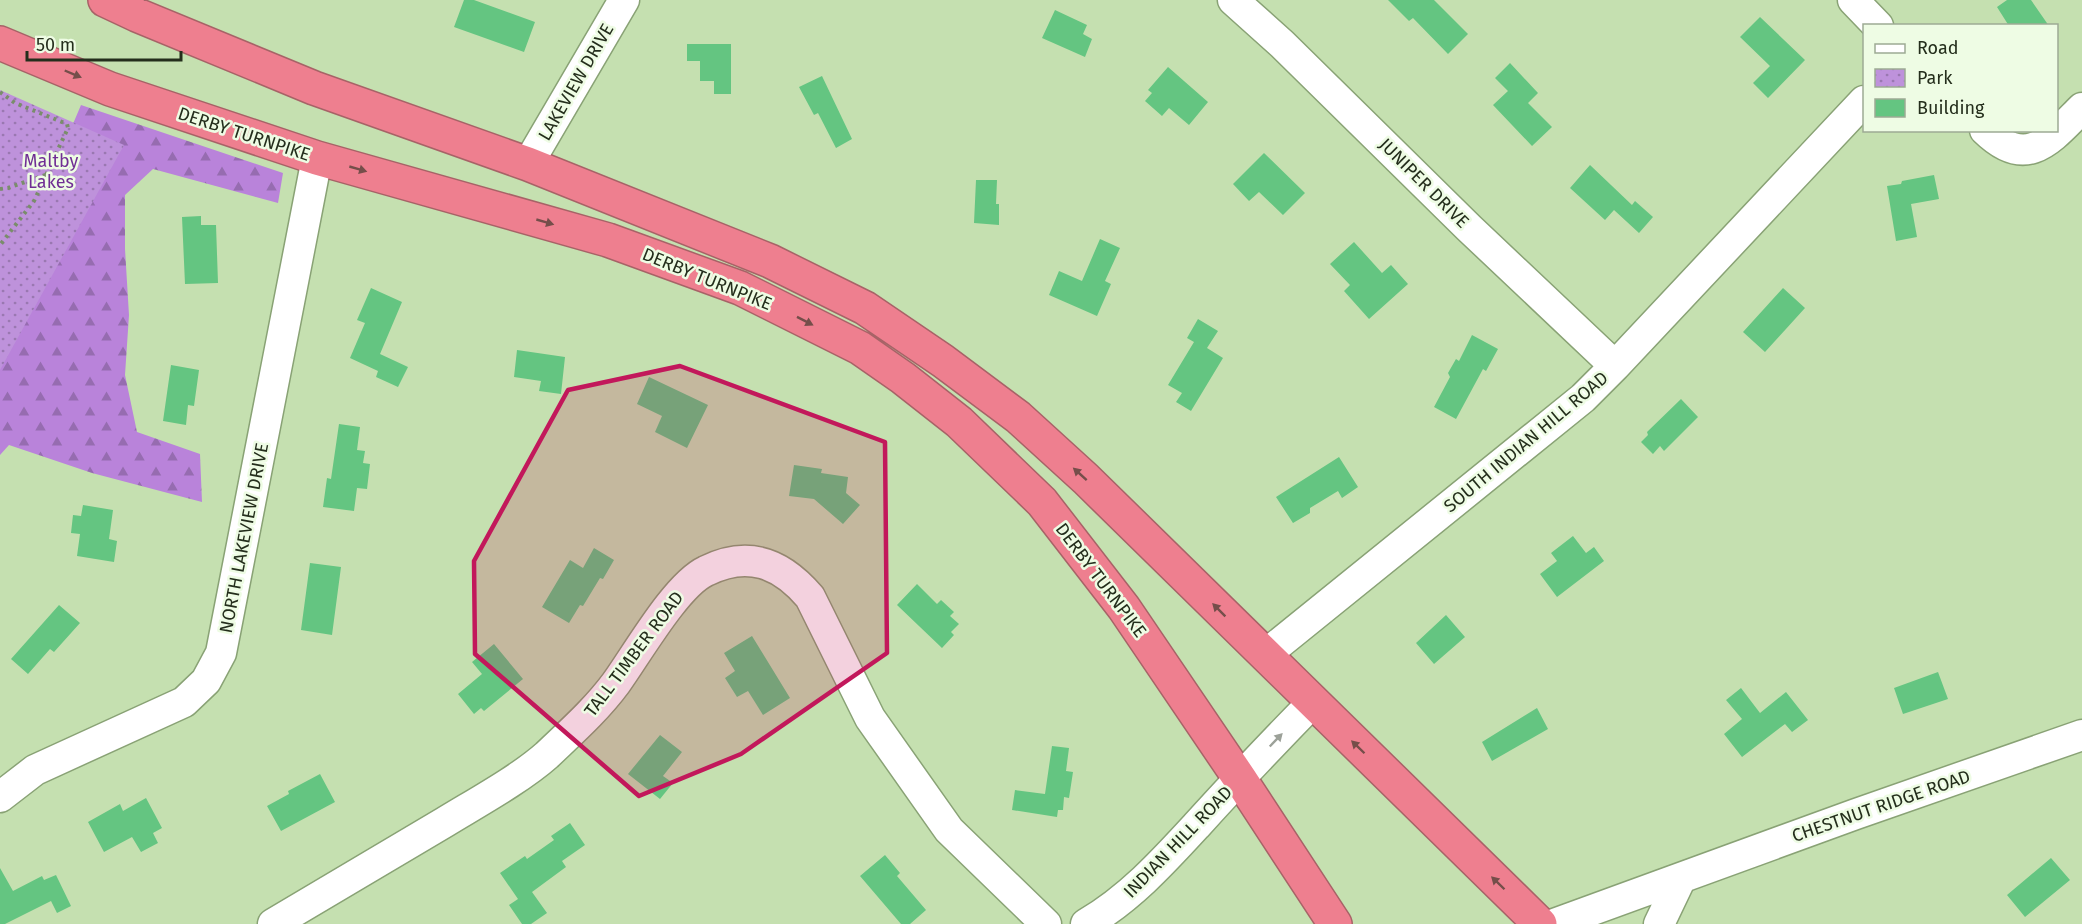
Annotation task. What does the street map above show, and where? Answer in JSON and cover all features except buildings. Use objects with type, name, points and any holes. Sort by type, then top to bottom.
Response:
[{"type":"highway","points":[[105,0],[314,88],[528,164],[770,261],[865,308],[943,361],[1018,417],[1086,479],[1540,924]]},
{"type":"highway","name":"DERBY TURNPIKE","points":[[0,43],[110,89],[317,158],[608,240],[740,288],[860,348],[959,422],[1042,502],[1124,608],[1240,778],[1335,924]]},
{"type":"street","name":"LAKEVIEW DRIVE","points":[[528,164],[624,0]]},
{"type":"street","name":"JUNIPER DRIVE","points":[[1233,0],[1282,44],[1469,228],[1615,366]]},
{"type":"street","points":[[1853,0],[1876,24]]},
{"type":"street","name":"SOUTH INDIAN HILL ROAD","points":[[1265,655],[1583,398],[1863,102]]},
{"type":"street","points":[[1987,132],[2006,147],[2023,151],[2032,149],[2055,135],[2082,108]]},
{"type":"street","name":"NORTH LAKEVIEW DRIVE","points":[[0,797],[35,770],[184,702],[206,681],[221,653],[317,158]]},
{"type":"street","name":"TALL TIMBER ROAD","points":[[273,924],[459,813],[544,757],[583,721],[615,684],[638,649],[686,586],[705,571],[729,562],[751,560],[777,569],[795,580],[810,597],[870,718],[949,830],[1046,924]]},
{"type":"street","points":[[1240,778],[1313,702]]},
{"type":"street","name":"CHESTNUT RIDGE ROAD","points":[[1554,924],[1856,814],[2081,738]]},
{"type":"street","name":"INDIAN HILL ROAD","points":[[1086,924],[1134,890],[1240,778]]},
{"type":"street","points":[[1659,924],[1681,878]]},
{"type":"path","points":[[0,92],[15,103],[67,124],[68,128],[34,201],[0,245]]},
{"type":"path","points":[[0,189],[48,174]]},
{"type":"highlighted area","points":[[680,366],[885,442],[887,653],[741,754],[639,796],[475,654],[474,561],[568,390]]},
{"type":"green space","name":"Maltby Lakes","points":[[0,90],[124,145],[0,370]]},
{"type":"green space","points":[[81,105],[283,173],[278,203],[153,169],[125,195],[129,315],[125,375],[137,432],[200,454],[202,502],[92,473],[9,445],[0,455],[0,108],[67,138]]}]
